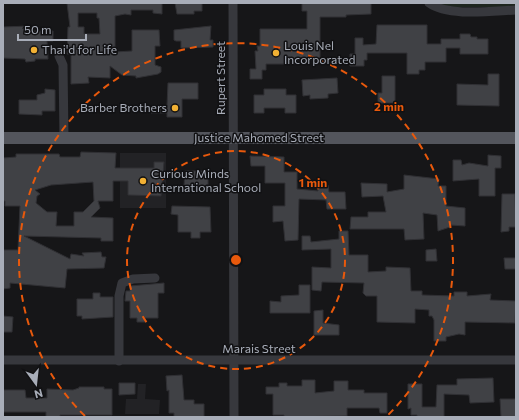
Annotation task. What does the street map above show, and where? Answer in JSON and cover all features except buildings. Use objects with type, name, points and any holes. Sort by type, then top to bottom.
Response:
[{"type":"main road","name":"Justice Mahomed Street","points":[[3,138],[516,138]]},
{"type":"street","name":"Rupert Street","points":[[233,3],[234,417]]},
{"type":"street","points":[[429,3],[436,8],[448,11],[516,10]]},
{"type":"street","points":[[59,56],[63,65],[64,138]]},
{"type":"street","points":[[119,360],[120,296],[122,283],[133,279],[156,278]]},
{"type":"street","name":"Marais Street","points":[[3,360],[516,360]]},
{"type":"shaded area","points":[[435,3],[516,3],[516,7],[436,7]]},
{"type":"shaded area","name":"Curious Minds International School","points":[[120,153],[166,153],[166,208],[120,208]]},
{"type":"shaded area","points":[[138,384],[146,384],[145,399],[160,400],[159,414],[125,414],[126,399],[137,399]]},
{"type":"place","name":"Thai'd for Life","points":[[34,50]]},
{"type":"place","name":"Louis Nel Incorporated","points":[[276,53]]},
{"type":"place","name":"Barber Brothers","points":[[175,108]]},
{"type":"place","name":"Curious Minds International School","points":[[143,181]]}]
